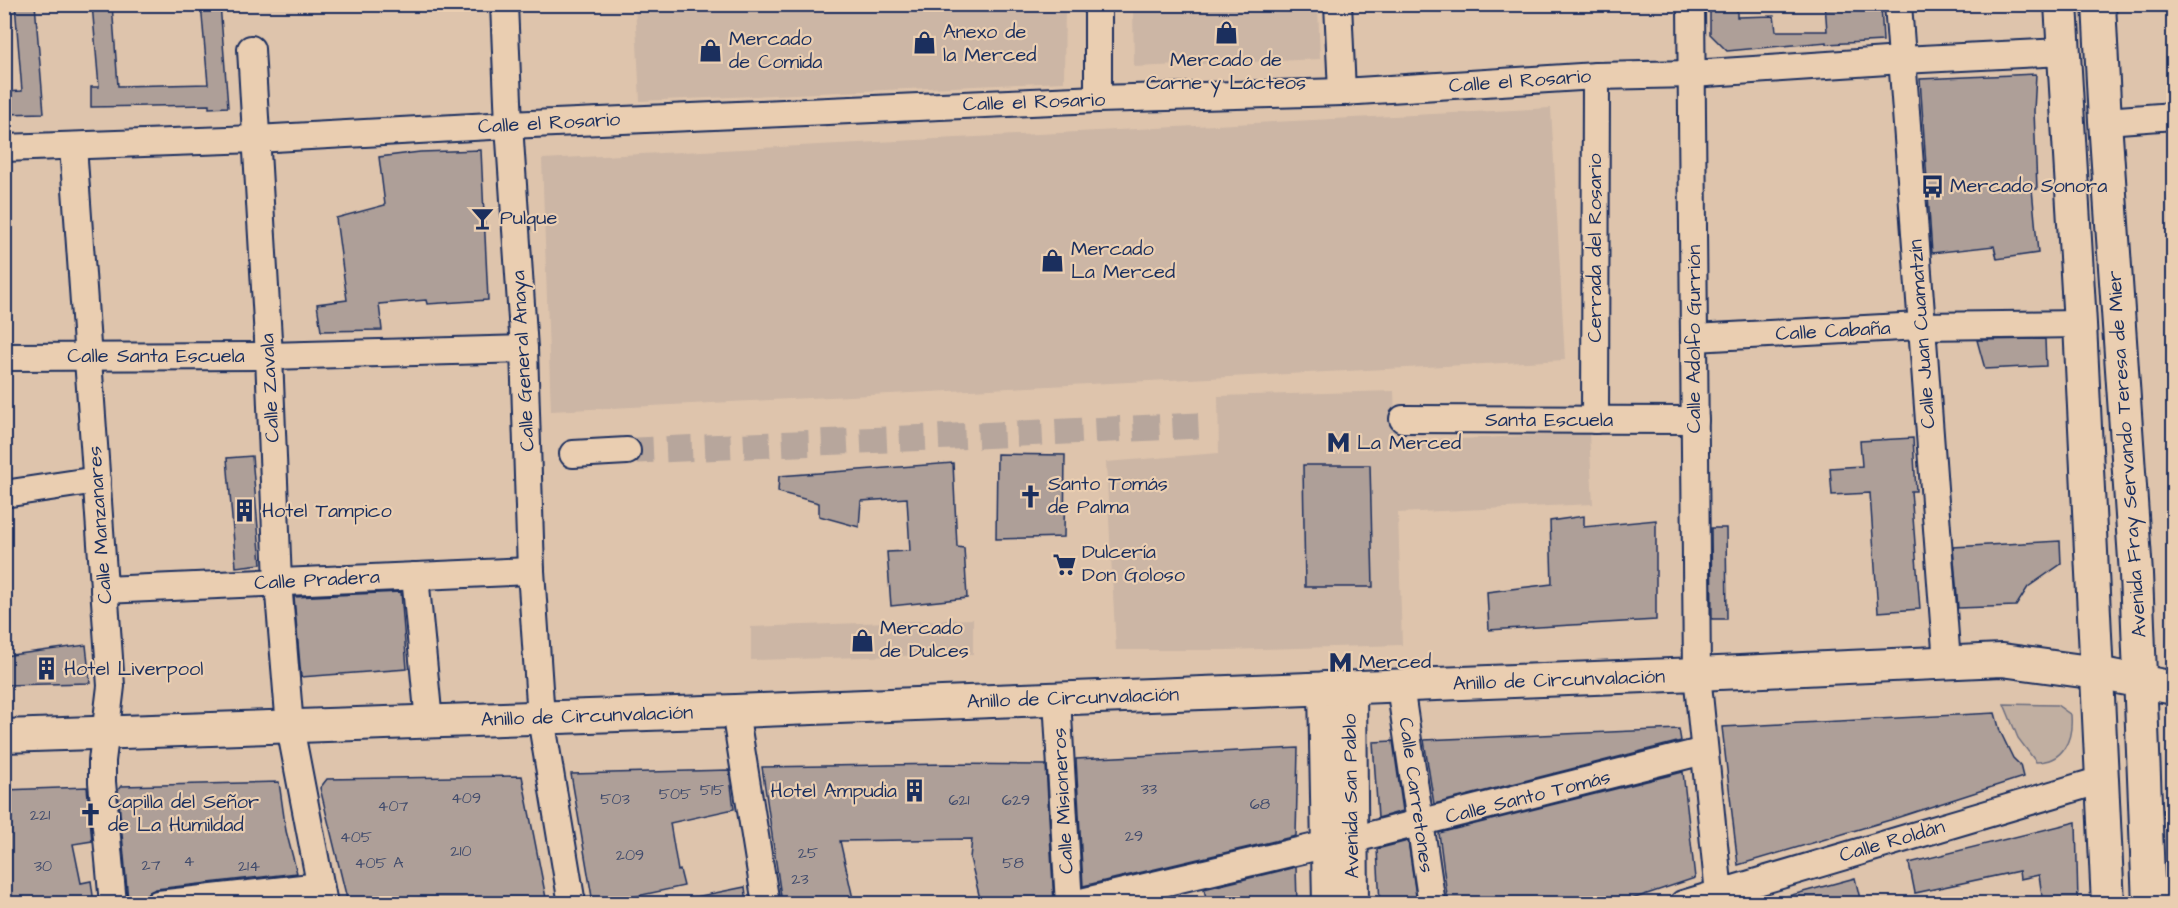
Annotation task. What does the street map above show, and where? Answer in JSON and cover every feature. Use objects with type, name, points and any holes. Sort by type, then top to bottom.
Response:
[{"type":"main road","name":"Avenida Fray Servando Teresa de Mier","points":[[2061,4],[2080,324],[2108,903]]},
{"type":"main road","name":"Avenida Fray Servando Teresa de Mier","points":[[2099,4],[2136,574],[2149,903]]},
{"type":"main road","name":"Anillo de Circunvalación","points":[[4,735],[1057,699],[2002,660],[2097,673],[2174,688]]},
{"type":"main road","points":[[1329,903],[1340,842],[1337,688]]},
{"type":"main road","name":"Avenida San Pablo","points":[[1340,842],[1352,903]]},
{"type":"street","name":"Calle General Anaya","points":[[504,4],[509,125],[524,349],[531,571],[541,718],[572,903]]},
{"type":"street","points":[[1098,4],[1098,99]]},
{"type":"street","points":[[1338,4],[1342,92]]},
{"type":"street","name":"Calle Adolfo Gurrión","points":[[1691,4],[1697,674],[1719,898]]},
{"type":"street","name":"Calle Juan Cuamatzín","points":[[1898,4],[1920,326],[1947,663]]},
{"type":"street","name":"Calle Zavala","points":[[251,49],[269,356],[278,582],[290,727],[322,895]]},
{"type":"street","name":"Calle el Rosario","points":[[4,148],[1098,99],[1342,92],[1596,76],[1692,74],[2063,52]]},
{"type":"street","name":"Cerrada del Rosario","points":[[1595,420],[1596,76]]},
{"type":"street","points":[[2105,121],[2174,116]]},
{"type":"street","name":"Calle Manzanares","points":[[73,146],[111,687],[102,782],[113,903]]},
{"type":"street","name":"Calle Cabaña","points":[[1694,338],[1920,326],[2080,324]]},
{"type":"street","name":"Calle Santa Escuela","points":[[4,357],[269,356],[524,349]]},
{"type":"street","name":"Santa Escuela","points":[[1403,419],[1695,420]]},
{"type":"street","points":[[573,454],[627,451]]},
{"type":"street","points":[[4,494],[97,480]]},
{"type":"street","name":"Calle Pradera","points":[[104,590],[531,571]]},
{"type":"street","points":[[415,576],[429,722]]},
{"type":"street","name":"Calle Carretones","points":[[1400,686],[1432,903]]},
{"type":"street","name":"Calle Misioneros","points":[[1057,699],[1071,903]]},
{"type":"street","points":[[735,711],[766,903]]},
{"type":"street","name":"Calle Santo Tomás","points":[[1071,903],[1420,824],[1704,751]]},
{"type":"street","name":"Calle Roldán","points":[[1683,903],[1719,898],[2102,780]]},
{"type":"street","points":[[158,903],[322,895]]},
{"type":"shaded area","name":"Anexo de la Merced","points":[[635,5],[1065,5],[1064,82],[640,101]]},
{"type":"shaded area","name":"Mercado de Carne y Lácteos","points":[[1133,5],[1318,5],[1320,59],[1134,67]]},
{"type":"shaded area","name":"Mercado La Merced","points":[[1551,108],[1565,360],[551,411],[542,159]]},
{"type":"shaded area","points":[[1394,391],[1396,442],[1589,433],[1593,504],[1398,513],[1402,645],[1226,650],[1116,650],[1106,462],[1219,453],[1218,396]]},
{"type":"shaded area","name":"Mercado de Dulces","points":[[973,619],[973,654],[751,660],[751,627]]},
{"type":"shaded area","points":[[2004,704],[2057,705],[2071,715],[2070,732],[2065,748],[2054,758],[2036,762],[2018,738]]},
{"type":"building","points":[[15,4],[35,4],[44,113],[4,114],[4,92],[22,91]]},
{"type":"building","points":[[92,4],[112,4],[118,86],[208,84],[201,4],[220,4],[228,107],[209,108],[209,105],[91,107],[91,87],[99,87]]},
{"type":"building","points":[[1710,4],[1737,4],[1737,17],[1774,16],[1776,31],[1827,31],[1825,4],[1881,4],[1883,41],[1827,44],[1827,42],[1727,51],[1710,34]]},
{"type":"building","points":[[2036,74],[2034,111],[2037,189],[2032,189],[2038,253],[1997,259],[1994,246],[1932,253],[1920,79]]},
{"type":"building","points":[[481,150],[488,300],[427,304],[426,300],[379,304],[382,330],[321,331],[317,304],[347,300],[336,218],[385,205],[379,157],[420,152]]},
{"type":"building","points":[[2045,339],[2046,366],[1985,369],[1977,340]]},
{"type":"building","points":[[1913,438],[1916,491],[1911,491],[1920,609],[1878,612],[1870,493],[1832,495],[1830,468],[1862,466],[1860,441]]},
{"type":"building","name":"Santo Tomás de Palma","points":[[997,454],[1065,455],[1064,537],[996,539]]},
{"type":"building","name":"Hotel Tampico","points":[[252,456],[261,564],[236,567],[227,458]]},
{"type":"building","points":[[953,463],[957,547],[964,548],[967,598],[891,606],[887,552],[910,551],[907,498],[861,501],[859,527],[819,516],[819,503],[778,492],[779,476]]},
{"type":"building","points":[[1303,465],[1370,465],[1373,587],[1305,587]]},
{"type":"building","points":[[1584,516],[1584,527],[1656,520],[1656,620],[1489,630],[1487,592],[1552,584],[1550,521]]},
{"type":"building","points":[[1711,528],[1726,528],[1727,619],[1712,619]]},
{"type":"building","points":[[2060,541],[2061,564],[2028,587],[2016,606],[1958,608],[1953,547]]},
{"type":"building","points":[[401,592],[407,669],[301,677],[294,597]]},
{"type":"building","name":"Hotel Liverpool","points":[[86,645],[90,683],[4,685],[4,656]]},
{"type":"building","points":[[1995,713],[2000,731],[2013,758],[2020,765],[2023,777],[1890,820],[1738,865],[1722,727]]},
{"type":"building","points":[[1679,729],[1681,741],[1434,804],[1424,740]]},
{"type":"building","points":[[1393,741],[1403,811],[1378,818],[1373,742]]},
{"type":"building","points":[[1298,748],[1296,836],[1083,886],[1076,759]]},
{"type":"building","points":[[1046,765],[1054,903],[981,903],[970,858],[972,839],[840,841],[854,903],[782,903],[762,767]]},
{"type":"building","points":[[729,770],[734,809],[670,823],[678,871],[680,870],[684,886],[605,903],[593,903],[571,774]]},
{"type":"building","points":[[1683,772],[1695,878],[1620,903],[1448,903],[1439,833]]},
{"type":"building","points":[[522,776],[547,903],[348,903],[320,788],[327,779]]},
{"type":"building","points":[[279,782],[286,831],[297,873],[156,889],[149,892],[144,899],[128,900],[118,790],[121,786]]},
{"type":"building","points":[[87,787],[92,841],[73,844],[81,883],[91,881],[94,903],[4,903],[4,790]]},
{"type":"building","points":[[2076,822],[2078,903],[2043,903],[2039,875],[2020,879],[2019,871],[1915,893],[1909,863]]},
{"type":"building","points":[[1408,841],[1417,903],[1380,903],[1377,849]]},
{"type":"building","points":[[1296,867],[1297,903],[1207,903],[1204,889]]},
{"type":"building","points":[[1855,878],[1861,903],[1778,903],[1777,899]]},
{"type":"building","points":[[745,887],[747,903],[695,903],[695,897]]},
{"type":"tunnel","points":[[627,451],[1211,425]]},
{"type":"place","name":"Mercado de Carne y Lácteos","points":[[1226,32]]},
{"type":"place","name":"Anexo de la Merced","points":[[925,43]]},
{"type":"place","name":"Mercado de Comida","points":[[711,50]]},
{"type":"place","name":"Mercado Sonora","points":[[1932,186]]},
{"type":"place","name":"Pulque","points":[[482,218]]},
{"type":"place","name":"Mercado La Merced","points":[[1053,260]]},
{"type":"place","name":"La Merced","points":[[1339,443]]},
{"type":"place","name":"Santo Tomás de Palma","points":[[1030,496]]},
{"type":"place","name":"Hotel Tampico","points":[[244,511]]},
{"type":"place","name":"Dulcería Don Goloso","points":[[1064,564]]},
{"type":"place","name":"Mercado de Dulces","points":[[862,640]]},
{"type":"place","name":"Merced","points":[[1341,662]]},
{"type":"place","name":"Hotel Liverpool","points":[[46,669]]},
{"type":"place","name":"Hotel Ampudia","points":[[915,791]]},
{"type":"place","name":"Capilla del Señor de La Humildad","points":[[90,814]]}]
